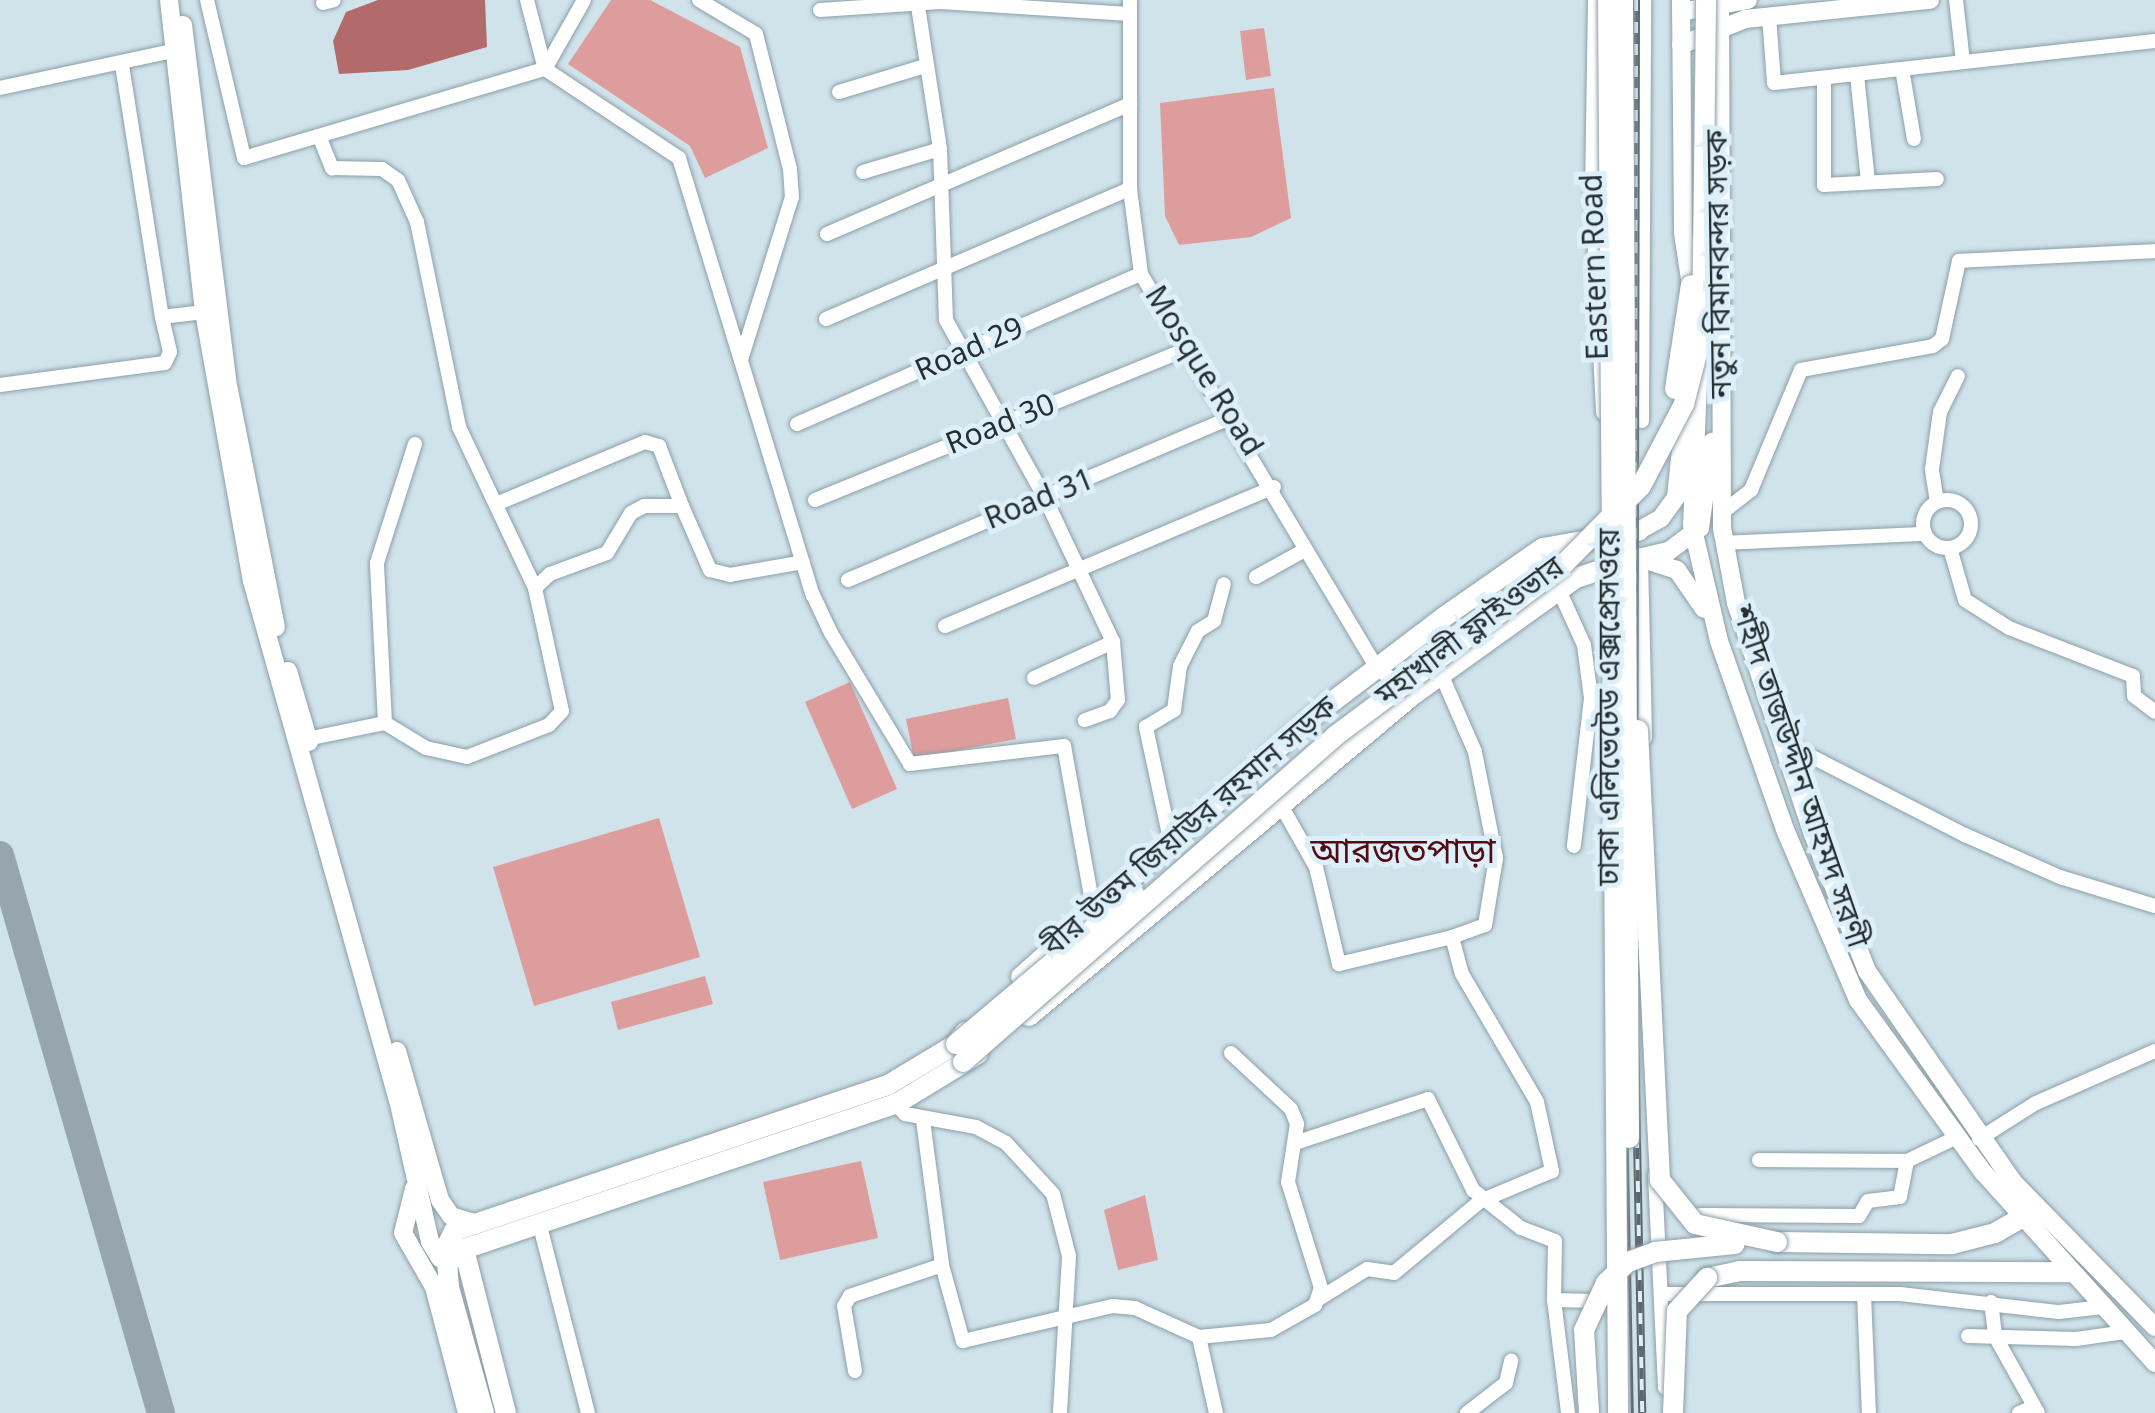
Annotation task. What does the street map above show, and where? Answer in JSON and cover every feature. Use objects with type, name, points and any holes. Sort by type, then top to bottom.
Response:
[{"type":"highway","name":"ঢাকা এলিভেটেড এক্সপ্রেসওয়ে","points":[[1608,0],[1616,1413]]},
{"type":"highway","name":"ঢাকা এলিভেটেড এক্সপ্রেসওয়ে","points":[[1623,0],[1632,1413]]},
{"type":"highway","name":"মহাখালী ফ্লাইওভার","points":[[959,1053],[1335,736],[1560,568],[1640,486],[1684,404],[1702,334],[1716,1]]},
{"type":"highway","name":"মহাখালী ফ্লাইওভার","points":[[959,1053],[1378,684],[1562,550],[1623,485],[1654,437],[1682,369],[1692,265],[1685,4]]},
{"type":"highway","name":"বীর উত্তম জিয়াউর রহমান সড়ক","points":[[458,1242],[896,1104],[959,1053],[1094,912],[1377,669],[1544,548],[1638,531]]},
{"type":"highway","name":"বীর উত্তম জিয়াউর রহমান সড়ক","points":[[458,1242],[855,1097],[959,1053],[987,1050],[1282,808],[1414,694],[1559,590],[1634,559]]},
{"type":"highway","points":[[1627,670],[1643,798],[1656,1165],[1686,1218],[1716,1232],[1777,1242]]},
{"type":"highway","points":[[1588,1413],[1584,1330],[1592,1305],[1618,1270],[1672,1248],[1777,1242],[1952,1244],[1995,1233],[2021,1218]]},
{"type":"highway","points":[[458,1242],[484,1413]]},
{"type":"highway","points":[[458,1242],[506,1413]]},
{"type":"highway","points":[[1669,1413],[1677,1311],[1707,1278],[1740,1271],[2070,1272]]},
{"type":"main road","points":[[169,0],[204,312],[252,581],[440,1200],[458,1242]]},
{"type":"main road","points":[[181,0],[227,380],[264,578],[413,1168],[434,1287],[467,1413]]},
{"type":"main road","points":[[1684,232],[1681,45],[1685,4],[1748,0]]},
{"type":"main road","points":[[1681,45],[1720,27],[1769,16],[1930,0]]},
{"type":"main road","name":"নতুন বিমানবন্দর সড়ক","points":[[1716,1],[1720,27],[1723,528]]},
{"type":"main road","name":"বীর উত্তম জিয়াউর রহমান সড়ক","points":[[1638,531],[1662,518],[1679,487],[1687,382],[1684,232]]},
{"type":"main road","name":"শহীদ তাজউদ্দীন আহমদ সরণী","points":[[1684,232],[1700,380],[1694,534],[1719,641],[1786,832],[1858,1000],[1957,1138],[2021,1218],[2155,1363]]},
{"type":"main road","points":[[1694,534],[1708,502],[1721,322]]},
{"type":"main road","name":"শহীদ তাজউদ্দীন আহমদ সরণী","points":[[1723,528],[1781,741],[1867,971],[1979,1139],[2155,1328]]},
{"type":"main road","name":"বীর উত্তম জিয়াউর রহমান সড়ক","points":[[1634,559],[1669,551],[1694,534]]},
{"type":"main road","points":[[1634,559],[1686,578],[1719,641]]},
{"type":"main road","points":[[413,1168],[415,1203],[403,1233],[434,1287]]},
{"type":"main road","points":[[426,1230],[458,1242]]},
{"type":"street","points":[[207,0],[244,158],[545,69],[584,0]]},
{"type":"street","points":[[527,0],[545,69],[678,158],[803,562],[831,633],[910,764],[1064,746],[1094,912]]},
{"type":"street","points":[[699,0],[756,34],[790,169],[792,197],[741,361]]},
{"type":"street","name":"Eastern Road","points":[[1596,0],[1592,194],[1601,394],[1616,532]]},
{"type":"street","points":[[1642,422],[1644,0]]},
{"type":"street","points":[[1956,0],[1963,61]]},
{"type":"street","points":[[820,10],[917,3],[1130,7]]},
{"type":"street","points":[[917,3],[940,148],[940,271],[946,320],[1083,572],[1112,642],[1118,700],[1110,711],[1085,720]]},
{"type":"street","name":"Mosque Road","points":[[1130,7],[1130,188],[1141,274],[1274,487],[1305,550],[1377,669],[1414,694]]},
{"type":"street","points":[[1769,16],[1774,83],[2155,40]]},
{"type":"street","points":[[0,88],[122,65],[173,51]]},
{"type":"street","points":[[0,385],[165,363],[170,352],[122,65]]},
{"type":"street","points":[[839,92],[926,66]]},
{"type":"street","points":[[1902,69],[1914,139]]},
{"type":"street","points":[[1857,75],[1868,181]]},
{"type":"street","points":[[1824,79],[1824,185],[1937,179]]},
{"type":"street","points":[[827,234],[1130,104]]},
{"type":"street","points":[[302,740],[386,723],[426,748],[467,757],[548,725],[562,710],[535,588],[446,383],[417,222],[398,180],[382,169],[332,168],[319,136]]},
{"type":"street","points":[[862,172],[940,148]]},
{"type":"street","points":[[826,318],[1130,188]]},
{"type":"street","points":[[1723,528],[1750,490],[1801,370],[1933,346],[1942,339],[1958,261],[2155,251]]},
{"type":"street","name":"Road 29","points":[[797,424],[963,356],[1141,274]]},
{"type":"street","points":[[162,317],[204,312]]},
{"type":"street","name":"Road 30","points":[[815,500],[1185,350]]},
{"type":"street","points":[[1937,502],[1932,469],[1940,412],[1958,376]]},
{"type":"street","name":"Road 31","points":[[848,580],[1230,418]]},
{"type":"street","points":[[496,504],[645,442],[659,446],[710,570],[730,575],[803,562]]},
{"type":"street","points":[[386,723],[377,564],[415,444]]},
{"type":"street","points":[[946,626],[1083,572],[1274,487]]},
{"type":"street","points":[[1925,534],[1926,512],[1937,502],[1953,500],[1967,508],[1972,523],[1967,538],[1950,548]]},
{"type":"street","points":[[535,588],[550,574],[608,553],[631,513],[644,506],[682,506]]},
{"type":"street","points":[[1723,528],[1925,534],[1950,548],[1965,600],[2009,628],[2134,676],[2134,696],[2155,712]]},
{"type":"street","points":[[1256,577],[1305,550]]},
{"type":"street","points":[[1616,1413],[1634,559]]},
{"type":"street","points":[[1634,559],[1669,1413]]},
{"type":"street","points":[[1171,844],[1146,727],[1174,710],[1180,666],[1198,631],[1214,621],[1224,584]]},
{"type":"street","points":[[1559,590],[1584,645],[1591,698],[1574,846]]},
{"type":"street","points":[[1034,678],[1112,642]]},
{"type":"street","points":[[1282,808],[1316,867],[1339,964],[1452,938],[1486,925],[1496,858],[1476,752],[1441,674]]},
{"type":"street","points":[[1781,741],[1996,849],[2155,906]]},
{"type":"street","points":[[923,1120],[942,1266],[963,1341],[1135,1308],[1199,1337],[1271,1330],[1367,1269],[1394,1273],[1485,1198],[1552,1171],[1537,1102],[1462,974],[1452,938]]},
{"type":"street","points":[[1979,1139],[2036,1103],[2155,1051]]},
{"type":"street","points":[[1231,1053],[1291,1109],[1295,1144],[1288,1182],[1320,1288],[1316,1300]]},
{"type":"street","points":[[1295,1144],[1428,1099],[1473,1190],[1521,1228],[1555,1241],[1554,1300],[1568,1413]]},
{"type":"street","points":[[896,1104],[923,1120],[976,1127],[1040,1173],[1063,1215],[1068,1318],[1060,1413]]},
{"type":"street","points":[[1759,1160],[1907,1160],[1957,1138]]},
{"type":"street","points":[[1700,1214],[1859,1216],[1868,1202],[1900,1197],[1907,1160]]},
{"type":"street","points":[[541,1230],[588,1413]]},
{"type":"street","points":[[855,1370],[844,1306],[850,1296],[942,1266]]},
{"type":"street","points":[[1663,1294],[1864,1294],[2075,1312],[2104,1307]]},
{"type":"street","points":[[1864,1294],[1869,1413]]},
{"type":"street","points":[[1554,1300],[1594,1301]]},
{"type":"street","points":[[1992,1302],[1995,1336],[2036,1410],[2019,1413]]},
{"type":"street","points":[[1968,1336],[2076,1340],[2125,1332]]},
{"type":"street","points":[[1199,1337],[1216,1413]]},
{"type":"street","points":[[1467,1413],[1506,1383],[1511,1361]]},
{"type":"shaded area","points":[[378,0],[485,0],[487,47],[408,70],[339,74],[333,41],[346,12]]},
{"type":"shaded area","points":[[611,0],[650,0],[740,47],[768,148],[705,178],[690,146],[568,64]]},
{"type":"shaded area","points":[[1264,28],[1271,76],[1246,80],[1240,31]]},
{"type":"shaded area","points":[[1274,88],[1291,218],[1251,237],[1179,245],[1165,216],[1160,103]]},
{"type":"shaded area","points":[[850,682],[897,789],[852,809],[805,702]]},
{"type":"shaded area","points":[[1008,698],[1016,739],[914,759],[906,719]]},
{"type":"shaded area","points":[[659,818],[700,957],[534,1006],[493,867]]},
{"type":"shaded area","points":[[705,976],[713,1004],[618,1030],[611,1002]]},
{"type":"shaded area","points":[[861,1161],[878,1238],[780,1260],[763,1182]]},
{"type":"shaded area","points":[[1145,1195],[1158,1260],[1118,1270],[1104,1210]]},
{"type":"taxiway","points":[[0,855],[161,1413]]},
{"type":"tram line","points":[[1625,0],[1624,982],[1632,1413]]},
{"type":"railway","points":[[1636,0],[1634,983],[1642,1413]]},
{"type":"district","name":"আরজতপাড়া","points":[[1403,854]]}]
